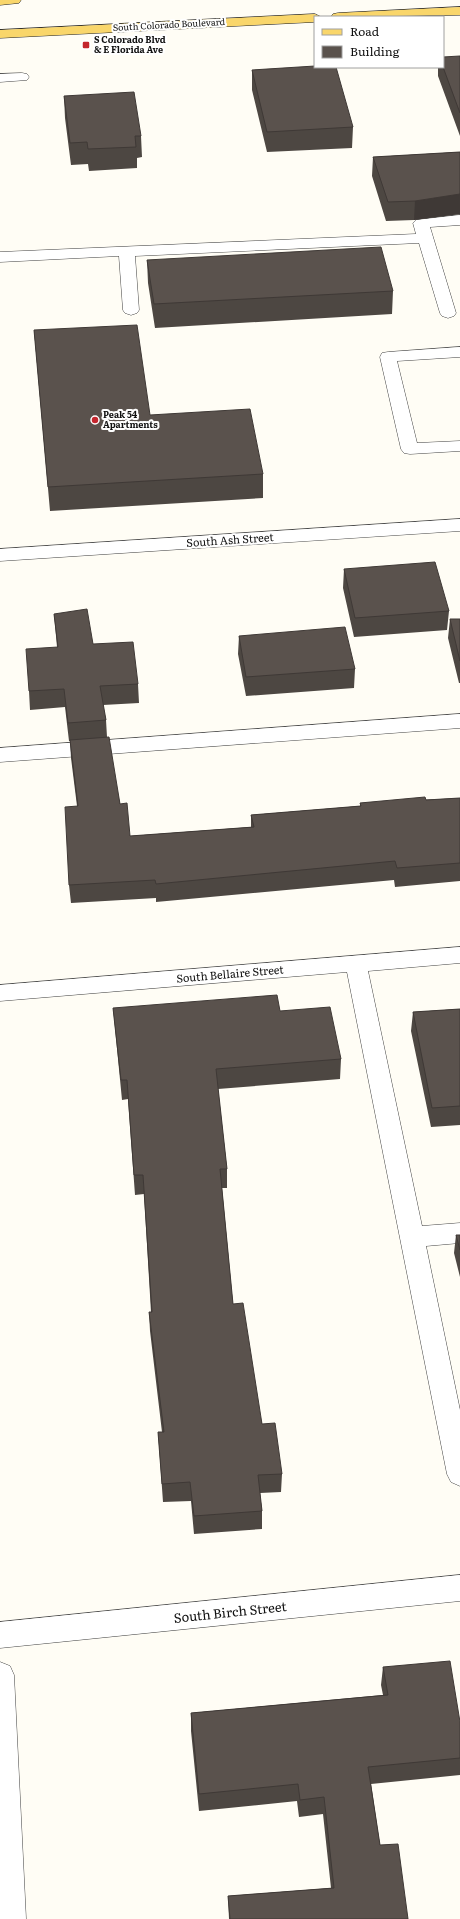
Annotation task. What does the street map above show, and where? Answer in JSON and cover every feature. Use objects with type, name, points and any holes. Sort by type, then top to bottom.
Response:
[{"type":"main road","points":[[0,0],[14,0]]},
{"type":"main road","points":[[378,16],[460,11]]},
{"type":"main road","name":"South Colorado Boulevard","points":[[0,34],[314,18]]},
{"type":"street","points":[[0,78],[22,77]]},
{"type":"street","points":[[448,313],[421,223],[460,220]]},
{"type":"street","points":[[0,257],[425,238]]},
{"type":"street","points":[[127,252],[131,310]]},
{"type":"street","points":[[460,352],[388,357],[410,449],[460,446]]},
{"type":"street","name":"South Ash Street","points":[[0,555],[460,526]]},
{"type":"street","points":[[0,755],[460,721]]},
{"type":"street","name":"South Bellaire Street","points":[[0,993],[460,955]]},
{"type":"street","points":[[356,964],[460,1474]]},
{"type":"street","points":[[412,1237],[460,1233]]},
{"type":"street","name":"South Birch Street","points":[[0,1635],[460,1588]]},
{"type":"street","points":[[0,1675],[3,1802],[11,1919]]},
{"type":"building","points":[[460,56],[460,113],[443,68],[444,57]]},
{"type":"building","points":[[314,66],[314,68],[336,68],[353,127],[267,132],[252,70]]},
{"type":"building","points":[[134,92],[141,136],[135,136],[136,147],[88,149],[87,142],[70,143],[64,96]]},
{"type":"building","points":[[460,152],[460,194],[415,201],[388,202],[373,157]]},
{"type":"building","points":[[381,247],[393,291],[154,304],[147,260]]},
{"type":"building","name":"Peak 54 Apartments","points":[[137,325],[150,415],[250,409],[263,474],[48,487],[34,330]]},
{"type":"building","points":[[435,562],[449,611],[355,618],[344,569]]},
{"type":"building","points":[[87,609],[93,644],[133,642],[138,684],[100,686],[106,720],[68,723],[64,689],[29,691],[26,649],[58,647],[54,614]]},
{"type":"building","points":[[450,619],[460,619],[460,661]]},
{"type":"building","points":[[345,627],[355,669],[246,677],[239,636]]},
{"type":"building","points":[[109,737],[120,804],[127,803],[130,836],[254,827],[251,815],[361,806],[360,803],[425,797],[426,800],[460,798],[460,863],[397,868],[395,861],[156,884],[155,880],[69,885],[65,807],[78,806],[70,740]]},
{"type":"building","points":[[277,995],[280,1011],[330,1007],[341,1059],[216,1069],[227,1169],[220,1169],[233,1304],[243,1303],[262,1424],[275,1423],[282,1474],[258,1475],[262,1511],[194,1516],[190,1482],[162,1484],[158,1432],[164,1432],[149,1312],[152,1312],[143,1175],[134,1175],[127,1080],[121,1080],[113,1008]]},
{"type":"building","points":[[460,1009],[460,1106],[432,1108],[413,1012]]},
{"type":"building","points":[[456,1235],[460,1235],[460,1250]]},
{"type":"building","points":[[450,1661],[460,1722],[460,1758],[368,1767],[380,1845],[398,1844],[408,1919],[230,1919],[228,1896],[334,1888],[324,1797],[300,1800],[298,1784],[199,1794],[191,1713],[388,1695],[383,1667]]},
{"type":"place","name":"S Colorado Blvd & E Florida Ave","points":[[86,45]]},
{"type":"place","name":"Peak 54 Apartments","points":[[95,420]]}]
